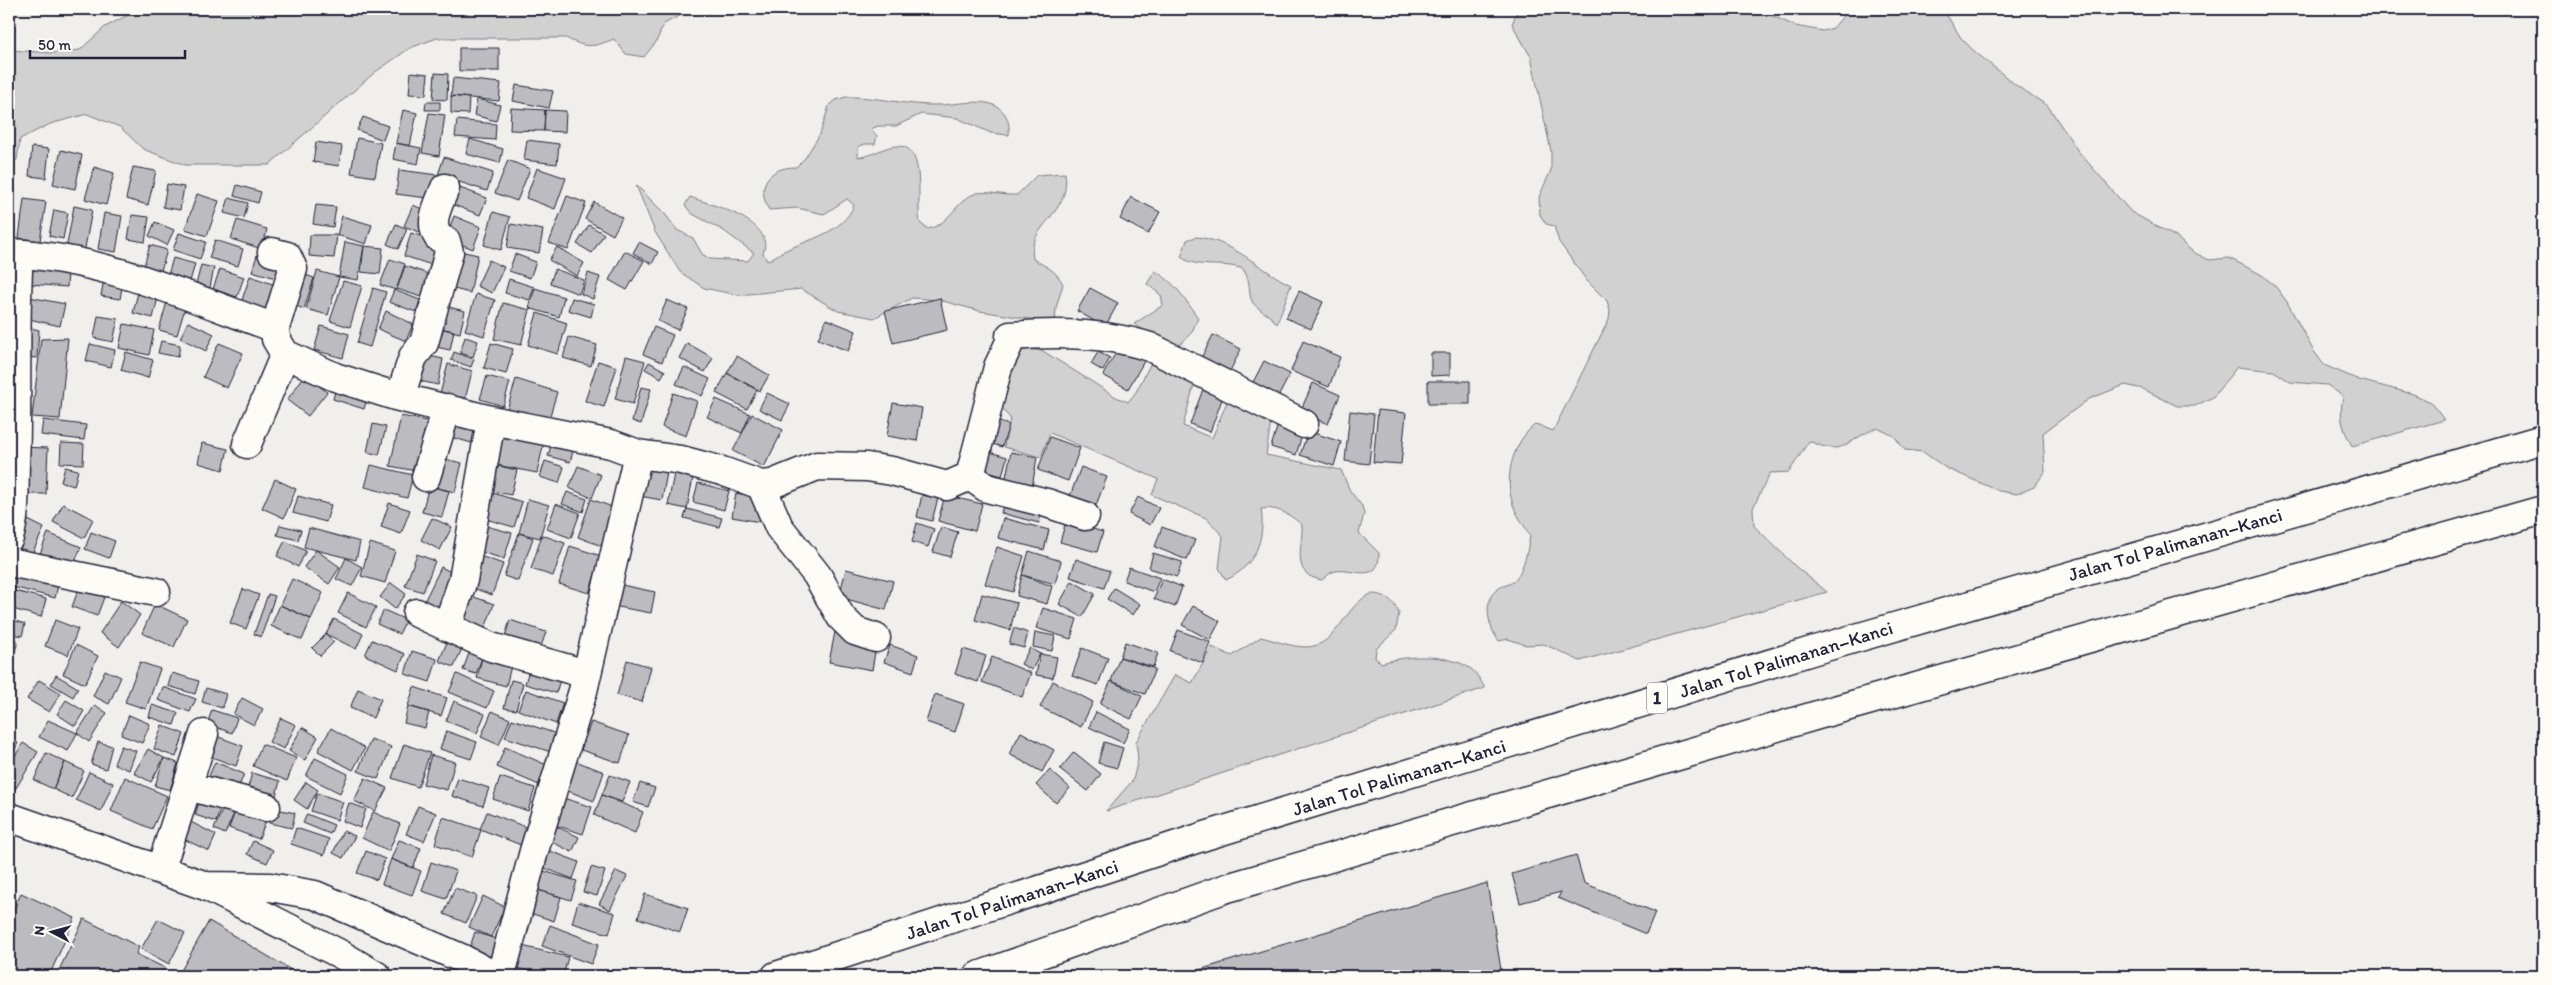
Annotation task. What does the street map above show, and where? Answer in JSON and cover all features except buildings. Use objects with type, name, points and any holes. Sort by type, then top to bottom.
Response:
[{"type":"main road","points":[[400,397],[413,357],[424,343],[449,252],[446,241],[438,237],[434,228],[435,217],[444,188]]},
{"type":"main road","points":[[272,252],[287,256],[293,269],[275,328],[276,339],[285,354],[335,377],[400,397],[491,420],[610,444],[638,454],[681,460],[722,471],[761,485],[772,484],[817,466],[867,467],[892,471],[947,486],[970,476]]},
{"type":"main road","points":[[9,538],[12,521],[14,254],[114,271],[275,328]]},
{"type":"main road","points":[[970,476],[1005,349],[1049,333],[1128,340],[1150,347],[1304,424]]},
{"type":"main road","points":[[247,444],[285,354]]},
{"type":"main road","points":[[426,477],[447,408]]},
{"type":"main road","points":[[447,627],[463,580],[491,420]]},
{"type":"main road","name":"Jalan Tol Palimanan–Kanci","points":[[776,976],[1205,836],[1816,650],[2543,439]]},
{"type":"main road","points":[[206,886],[270,887],[315,894],[453,954],[489,973],[499,973],[502,970],[586,674],[638,454]]},
{"type":"main road","points":[[970,476],[987,488],[1046,503],[1085,516]]},
{"type":"main road","points":[[761,485],[779,527],[817,575],[841,617],[855,631],[876,638]]},
{"type":"main road","points":[[978,976],[1227,888],[1818,715],[2543,510]]},
{"type":"main road","points":[[9,562],[156,592]]},
{"type":"main road","points":[[417,613],[491,647],[586,674]]},
{"type":"main road","points":[[161,868],[204,734]]},
{"type":"main road","points":[[188,786],[266,807]]},
{"type":"main road","points":[[9,816],[161,868],[206,886],[340,954],[377,976]]},
{"type":"shaded area","points":[[185,9],[692,9],[664,24],[656,42],[644,57],[626,54],[614,39],[590,46],[579,44],[566,38],[437,38],[410,48],[374,73],[269,165],[185,165],[143,149],[120,127],[87,114],[50,124],[20,139],[17,160],[9,159],[9,50],[52,53],[80,50],[105,27],[130,14],[162,14]]},
{"type":"shaded area","points":[[1518,9],[1757,9],[1795,26],[1823,31],[1833,28],[1849,9],[1943,9],[1961,38],[1974,51],[2017,86],[2048,106],[2078,151],[2131,212],[2176,237],[2193,252],[2209,260],[2229,258],[2262,275],[2276,287],[2287,302],[2313,350],[2324,365],[2359,380],[2413,394],[2431,402],[2444,420],[2352,446],[2342,422],[2343,396],[2327,385],[2290,382],[2274,371],[2237,367],[2213,397],[2195,406],[2177,406],[2143,389],[2125,385],[2089,399],[2043,433],[2045,472],[2034,487],[2017,494],[1999,491],[1946,468],[1923,452],[1905,450],[1894,436],[1877,428],[1838,448],[1821,446],[1809,441],[1789,472],[1770,473],[1753,508],[1754,526],[1795,566],[1827,592],[1580,661],[1544,644],[1526,645],[1508,639],[1499,641],[1492,629],[1488,615],[1490,600],[1498,589],[1513,582],[1518,575],[1525,559],[1530,536],[1513,506],[1509,480],[1513,459],[1522,439],[1536,424],[1553,431],[1609,319],[1610,310],[1607,301],[1587,281],[1559,242],[1554,226],[1546,224],[1540,215],[1539,197],[1551,170],[1551,151],[1531,57],[1512,24]]},
{"type":"shaded area","points":[[846,97],[926,105],[983,102],[1000,108],[1005,115],[1009,126],[1009,135],[991,133],[957,118],[921,114],[896,126],[878,126],[871,129],[877,136],[875,144],[865,144],[858,147],[858,157],[894,146],[908,149],[914,156],[917,166],[920,223],[928,229],[936,227],[964,200],[977,193],[1017,195],[1037,175],[1065,173],[1065,187],[1062,199],[1036,237],[1033,247],[1033,259],[1046,266],[1063,284],[1056,308],[1055,323],[980,311],[939,300],[912,298],[874,318],[838,311],[801,289],[738,295],[704,288],[680,272],[655,232],[636,185],[665,214],[677,230],[693,238],[702,254],[710,259],[748,261],[754,253],[724,231],[691,213],[685,205],[690,197],[726,210],[751,223],[760,232],[764,242],[763,253],[767,261],[784,251],[834,229],[849,215],[854,205],[847,199],[824,214],[797,208],[769,210],[764,193],[764,185],[772,174],[778,170],[796,167],[805,158],[820,134],[829,106],[836,100]]},
{"type":"shaded area","points":[[1196,237],[1209,239],[1234,250],[1291,285],[1277,324],[1251,300],[1248,279],[1243,269],[1195,263],[1181,257],[1187,240]]},
{"type":"shaded area","points":[[1155,271],[1174,286],[1198,318],[1192,332],[1175,350],[1134,324],[1163,305],[1161,295],[1147,284]]},
{"type":"shaded area","points":[[1027,349],[1043,351],[1116,397],[1128,402],[1136,392],[1156,353],[1196,377],[1183,426],[1212,438],[1229,397],[1271,421],[1266,455],[1341,470],[1350,491],[1362,506],[1364,514],[1359,533],[1379,553],[1375,569],[1364,573],[1336,571],[1330,573],[1322,580],[1312,577],[1306,573],[1300,559],[1302,525],[1283,512],[1267,508],[1261,509],[1262,531],[1260,542],[1251,560],[1244,568],[1226,580],[1219,568],[1223,536],[1206,518],[1152,495],[1158,479],[1050,433],[1041,457],[1004,447],[1010,418],[1002,409],[996,397],[1008,357]]},
{"type":"shaded area","points":[[1371,594],[1381,595],[1388,599],[1399,613],[1396,630],[1376,649],[1375,658],[1382,663],[1415,657],[1451,660],[1473,671],[1485,688],[1106,811],[1133,780],[1138,759],[1136,742],[1175,675],[1192,683],[1212,647],[1232,656],[1261,637],[1295,646],[1307,647],[1318,645],[1334,633],[1362,599]]}]
